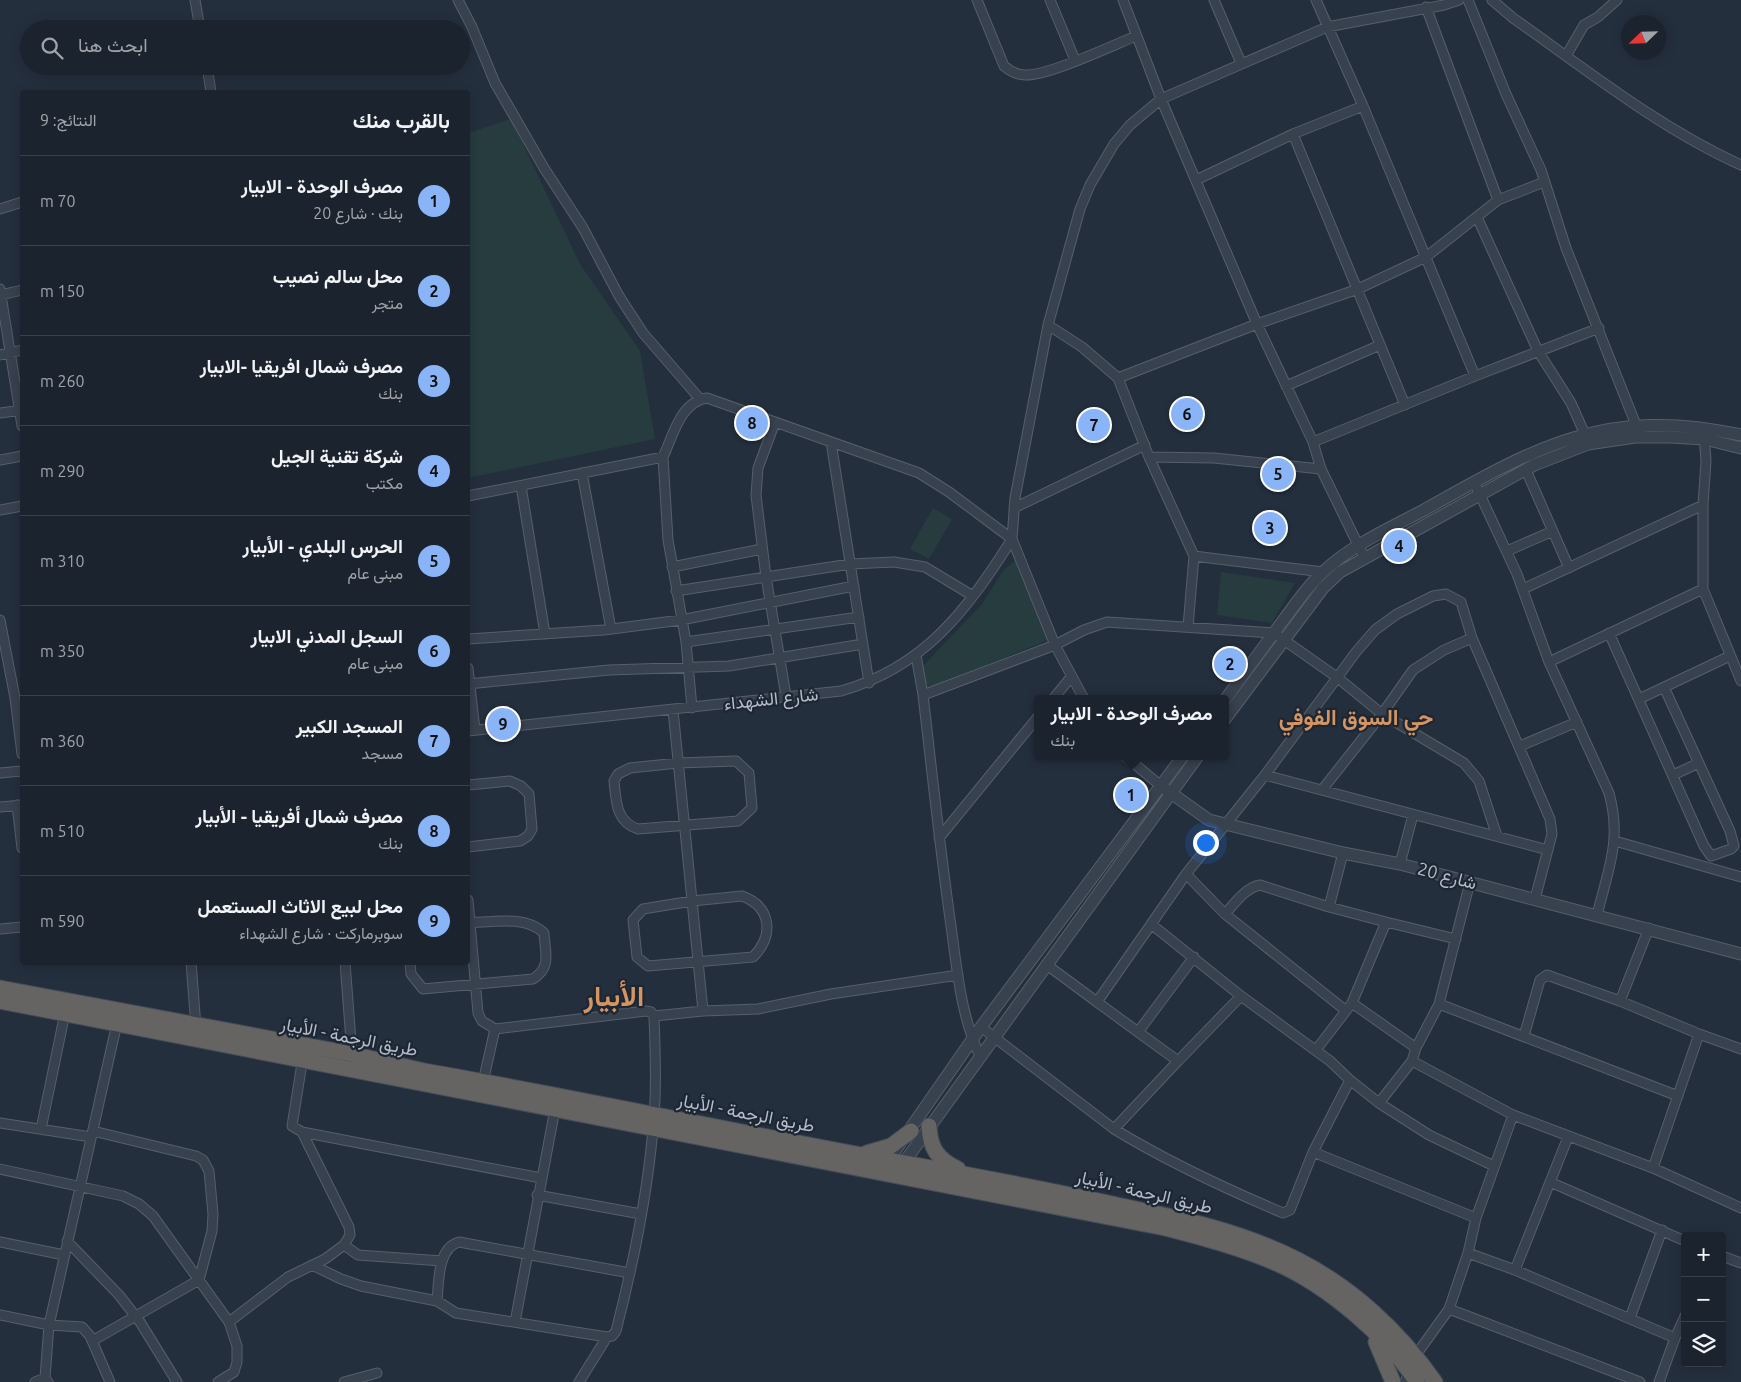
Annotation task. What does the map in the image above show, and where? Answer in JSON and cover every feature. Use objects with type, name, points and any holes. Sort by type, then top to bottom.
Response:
[{"type":"highway","name":"طريق الرجمة - الأبيار","points":[[0,988],[196,1033],[304,1053],[555,1109],[654,1121],[855,1153],[892,1168],[973,1176],[1194,1221],[1260,1243],[1298,1260],[1337,1284],[1372,1311],[1416,1356],[1435,1382]]},
{"type":"highway","name":"طريق الرجمة - الأبيار","points":[[0,1001],[117,1023],[196,1033]]},
{"type":"highway","name":"طريق الرجمة - الأبيار","points":[[304,1053],[352,1054],[424,1072],[483,1082],[654,1121],[892,1168],[1165,1228],[1222,1244],[1279,1265],[1307,1280],[1340,1303],[1369,1328],[1411,1378]]},
{"type":"highway","points":[[929,1126],[931,1146],[940,1158],[973,1176]]},
{"type":"highway","points":[[855,1153],[880,1151],[891,1146],[911,1131]]},
{"type":"highway","points":[[1369,1328],[1393,1382]]},
{"type":"street","points":[[196,0],[199,20]]},
{"type":"street","points":[[458,0],[469,20]]},
{"type":"street","points":[[977,0],[1004,66],[1011,72],[1025,75],[1042,73],[1136,36]]},
{"type":"street","points":[[1050,0],[1075,60]]},
{"type":"street","points":[[1123,0],[1161,99],[1257,324],[1313,442],[1321,468],[1364,558]]},
{"type":"street","points":[[1214,0],[1240,63]]},
{"type":"street","points":[[1316,0],[1363,106],[1475,376]]},
{"type":"street","points":[[1082,695],[1055,645],[1012,539],[1014,508],[1048,325],[1080,209],[1090,185],[1114,144],[1130,125],[1161,99],[1240,63],[1327,27],[1444,5],[1458,0]]},
{"type":"street","points":[[1468,0],[1544,182],[1566,248],[1636,425]]},
{"type":"street","points":[[1492,0],[1566,56],[1674,130],[1704,148],[1741,165]]},
{"type":"street","points":[[1566,56],[1584,25],[1598,17],[1617,0]]},
{"type":"street","points":[[1426,7],[1498,200]]},
{"type":"street","points":[[470,22],[495,83],[544,168],[583,228],[619,296],[654,347],[700,399]]},
{"type":"street","points":[[208,75],[211,90]]},
{"type":"street","points":[[1196,180],[1293,134],[1363,106]]},
{"type":"street","points":[[1293,134],[1405,405]]},
{"type":"street","points":[[1118,378],[1257,324],[1358,289],[1426,257],[1498,200],[1544,182]]},
{"type":"street","points":[[0,210],[20,203]]},
{"type":"street","points":[[1477,217],[1538,351],[1570,404],[1586,438]]},
{"type":"street","points":[[20,290],[1,292],[20,404]]},
{"type":"street","points":[[1048,325],[1082,347],[1118,378],[1150,457],[1194,556],[1188,627]]},
{"type":"street","points":[[1313,442],[1599,328]]},
{"type":"street","points":[[1286,386],[1380,345]]},
{"type":"street","points":[[0,355],[20,350]]},
{"type":"street","points":[[692,708],[686,642],[668,540],[663,457],[683,414],[700,399],[706,398],[919,473],[949,492],[1012,539]]},
{"type":"street","points":[[0,413],[20,410]]},
{"type":"street","points":[[775,422],[758,468],[756,495],[769,602],[786,696]]},
{"type":"street","points":[[1229,714],[1322,572],[1358,546],[1474,482],[1528,454],[1636,425],[1683,425],[1741,448]]},
{"type":"street","points":[[1704,434],[1706,461],[1702,504],[1703,589],[1741,681]]},
{"type":"street","points":[[1229,695],[1279,636],[1340,572],[1586,438],[1704,434],[1741,435]]},
{"type":"street","points":[[831,442],[869,683]]},
{"type":"street","points":[[1014,508],[1145,445]]},
{"type":"street","points":[[0,460],[20,456]]},
{"type":"street","points":[[470,496],[663,457]]},
{"type":"street","points":[[1150,457],[1214,458],[1321,468]]},
{"type":"street","points":[[1526,470],[1569,568]]},
{"type":"street","points":[[582,474],[612,629]]},
{"type":"street","points":[[1474,482],[1507,551],[1549,662],[1609,794],[1615,815],[1615,841],[1597,915]]},
{"type":"street","points":[[521,486],[545,634]]},
{"type":"street","points":[[1523,590],[1702,504]]},
{"type":"street","points":[[0,510],[20,506]]},
{"type":"street","points":[[1507,551],[1553,531]]},
{"type":"street","name":"شارع الشهداء","points":[[471,731],[841,691],[869,683],[894,671],[936,640],[986,580],[1012,539]]},
{"type":"street","points":[[672,567],[762,549]]},
{"type":"street","points":[[1194,556],[1322,572]]},
{"type":"street","points":[[676,591],[850,564],[894,562],[925,567],[973,596]]},
{"type":"street","points":[[470,639],[612,629],[681,620],[854,586]]},
{"type":"street","points":[[1549,662],[1703,589]]},
{"type":"street","points":[[1097,1002],[1186,874],[1265,775],[1356,652],[1375,630],[1397,614],[1433,596],[1446,594],[1461,602],[1472,638],[1520,746],[1552,826],[1548,850],[1535,899]]},
{"type":"street","points":[[686,642],[859,617]]},
{"type":"street","points":[[0,620],[2,647],[19,697],[20,716]]},
{"type":"street","points":[[923,695],[1055,645],[1084,630],[1107,622],[1188,627],[1279,636],[1338,678],[1382,714],[1464,763],[1478,781],[1497,836]]},
{"type":"street","points":[[1608,633],[1708,852],[1711,856],[1716,856],[1734,846],[1730,831],[1664,687]]},
{"type":"street","points":[[1322,790],[1382,714],[1413,670],[1444,650],[1472,638]]},
{"type":"street","points":[[470,684],[609,670],[729,666],[863,644]]},
{"type":"street","points":[[916,655],[923,695],[939,838],[958,975],[972,1040],[980,1056]]},
{"type":"street","points":[[1639,699],[1730,656]]},
{"type":"street","points":[[1056,695],[1071,676]]},
{"type":"street","points":[[673,710],[703,1011]]},
{"type":"street","points":[[470,715],[471,731]]},
{"type":"street","points":[[939,838],[1034,722]]},
{"type":"street","points":[[1520,746],[1577,722]]},
{"type":"street","points":[[1130,760],[1166,789]]},
{"type":"street","points":[[892,1168],[929,1126],[1047,965],[1166,789],[1181,760]]},
{"type":"street","points":[[892,1168],[911,1131],[981,1027],[1166,789],[1194,760]]},
{"type":"street","points":[[736,761],[745,766],[749,773],[752,808],[746,815],[738,821],[684,825],[638,829],[630,826],[618,812],[614,781],[624,770],[678,763],[736,761]]},
{"type":"street","points":[[1673,775],[1699,763]]},
{"type":"street","points":[[0,773],[20,771]]},
{"type":"street","points":[[1265,775],[1548,850]]},
{"type":"street","points":[[470,785],[510,781],[521,786],[528,794],[532,829],[528,836],[520,841],[470,847]]},
{"type":"street","name":"شارع 20","points":[[1166,789],[1199,814],[1224,825],[1343,853],[1400,864],[1649,928],[1741,954]]},
{"type":"street","points":[[0,807],[20,805]]},
{"type":"street","points":[[1400,864],[1413,815]]},
{"type":"street","points":[[1615,841],[1741,877]]},
{"type":"street","points":[[1329,907],[1343,853]]},
{"type":"street","points":[[1186,874],[1225,914],[1345,1010]]},
{"type":"street","points":[[1379,1103],[1412,1061],[1416,1048],[1439,1004],[1470,882]]},
{"type":"street","points":[[1225,914],[1248,890],[1260,885],[1329,907],[1456,940]]},
{"type":"street","points":[[742,896],[760,907],[767,920],[765,943],[753,957],[698,960],[648,966],[642,963],[637,957],[633,920],[643,910],[692,901],[742,896]]},
{"type":"street","points":[[410,965],[411,974],[423,989],[533,978],[542,973],[546,966],[544,933],[536,926],[526,921],[470,923]]},
{"type":"street","points":[[1316,1050],[1352,1003],[1386,922]]},
{"type":"street","points":[[1151,924],[1241,996],[1316,1050],[1379,1103],[1429,1135],[1494,1166]]},
{"type":"street","points":[[0,929],[20,927]]},
{"type":"street","points":[[1620,1001],[1649,928]]},
{"type":"street","points":[[312,1265],[341,1280],[361,1286],[437,1301],[456,1313],[607,1337],[612,1336],[616,1331],[630,1273],[641,1214],[654,1121],[654,1016],[651,1012],[646,1011],[495,1029],[480,1018],[470,943]]},
{"type":"street","points":[[1138,1032],[1194,957]]},
{"type":"street","points":[[191,965],[196,1033]]},
{"type":"street","points":[[345,965],[352,1054]]},
{"type":"street","points":[[1047,965],[1178,1061]]},
{"type":"street","points":[[654,1016],[703,1011],[758,1009],[831,994],[958,975]]},
{"type":"street","points":[[1524,1036],[1543,977],[1547,975],[1620,1001],[1699,1034],[1741,1048]]},
{"type":"street","points":[[1114,1129],[1241,996]]},
{"type":"street","points":[[1352,1003],[1416,1048]]},
{"type":"street","points":[[1439,1004],[1678,1096]]},
{"type":"street","points":[[42,1129],[66,1013]]},
{"type":"street","points":[[35,1382],[47,1380],[48,1325],[117,1023]]},
{"type":"street","points":[[981,1027],[1114,1129],[1154,1154],[1224,1188],[1283,1213],[1290,1210],[1313,1152],[1350,1080]]},
{"type":"street","points":[[483,1082],[495,1029]]},
{"type":"street","points":[[1653,1168],[1699,1034]]},
{"type":"street","points":[[304,1053],[292,1123],[293,1128],[302,1132],[540,1178]]},
{"type":"street","points":[[1412,1061],[1513,1115],[1653,1168],[1741,1208]]},
{"type":"street","points":[[515,1322],[540,1178],[555,1109]]},
{"type":"street","points":[[1411,1378],[1416,1356],[1449,1309],[1468,1253],[1476,1218],[1513,1115]]},
{"type":"street","points":[[0,1123],[92,1134],[196,1156],[207,1164],[211,1182],[212,1232],[199,1280],[92,1341]]},
{"type":"street","points":[[229,1322],[288,1277],[312,1265],[344,1244],[350,1235],[349,1227],[302,1132]]},
{"type":"street","points":[[1515,1270],[1568,1137]]},
{"type":"street","points":[[1313,1152],[1476,1218]]},
{"type":"street","points":[[0,1169],[123,1196],[139,1204],[153,1216],[229,1322],[237,1346],[237,1362],[234,1372],[218,1382]]},
{"type":"street","points":[[1550,1182],[1681,1239]]},
{"type":"street","points":[[538,1195],[641,1214]]},
{"type":"street","points":[[1630,1318],[1662,1230]]},
{"type":"street","points":[[68,1241],[135,1316],[177,1382]]},
{"type":"street","points":[[0,1242],[64,1255]]},
{"type":"street","points":[[437,1301],[442,1261],[448,1248],[459,1242],[630,1273]]},
{"type":"street","points":[[344,1244],[358,1255],[442,1261]]},
{"type":"street","points":[[1468,1253],[1515,1270],[1675,1338]]},
{"type":"street","points":[[1726,1257],[1741,1263]]},
{"type":"street","points":[[1449,1309],[1640,1382]]},
{"type":"street","points":[[0,1314],[48,1325],[82,1327],[87,1331],[110,1382]]},
{"type":"street","points":[[1658,1382],[1682,1322]]},
{"type":"street","points":[[578,1382],[607,1337]]},
{"type":"street","points":[[344,1382],[377,1373]]},
{"type":"green space","points":[[511,119],[580,264],[640,351],[655,439],[470,478],[470,132]]},
{"type":"green space","points":[[933,508],[952,519],[929,559],[910,549]]},
{"type":"green space","points":[[1015,561],[1048,640],[933,687],[927,686],[922,667],[982,604],[1003,571]]},
{"type":"green space","points":[[1221,572],[1295,583],[1272,623],[1217,615]]},
{"type":"place","name":"السجل المدني الابيار","points":[[1187,414]]},
{"type":"place","name":"مصرف شمال أفريقيا - الأبيار","points":[[752,423]]},
{"type":"place","name":"المسجد الكبير","points":[[1094,425]]},
{"type":"place","name":"الحرس البلدي - الأبيار","points":[[1278,474]]},
{"type":"place","name":"مصرف شمال افريقيا -الابيار","points":[[1270,528]]},
{"type":"place","name":"شركة تقنية الجيل","points":[[1399,546]]},
{"type":"place","name":"محل سالم نصيب","points":[[1230,664]]},
{"type":"place","name":"محل لبيع الاثاث المستعمل","points":[[503,724]]},
{"type":"place","name":"مصرف الوحدة - الابيار","points":[[1131,795]]},
{"type":"district","name":"حي السوق الفوفي","points":[[1356,717]]},
{"type":"district","name":"الأبيار","points":[[614,996]]}]
